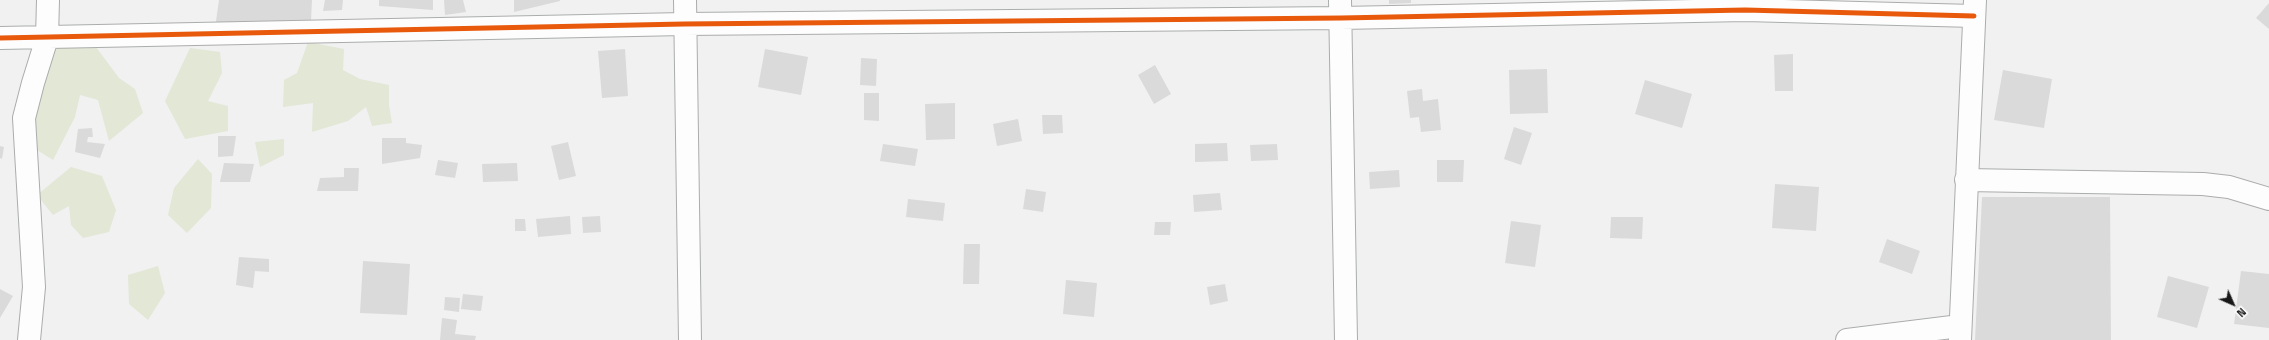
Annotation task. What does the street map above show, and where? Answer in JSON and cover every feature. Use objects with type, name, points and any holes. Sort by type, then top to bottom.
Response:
[{"type":"street","points":[[29,340],[34,287],[24,118],[32,83],[47,38],[48,0]]},
{"type":"street","points":[[685,0],[684,24],[690,340]]},
{"type":"street","points":[[0,38],[1340,9],[1745,10],[1974,8],[1960,333],[1847,340]]},
{"type":"street","points":[[1340,9],[1346,340]]},
{"type":"street","points":[[1966,180],[2203,184],[2230,187],[2269,199]]},
{"type":"green space","points":[[308,42],[344,49],[343,70],[360,79],[389,85],[389,105],[392,123],[372,126],[366,107],[348,121],[312,132],[313,103],[283,107],[284,80],[297,73]]},
{"type":"green space","points":[[93,43],[119,78],[135,89],[143,113],[109,141],[98,100],[80,95],[75,117],[53,160],[29,145],[37,94],[55,46]]},
{"type":"green space","points":[[190,48],[220,52],[222,73],[208,101],[228,106],[228,131],[185,139],[165,101]]},
{"type":"green space","points":[[284,139],[284,155],[260,167],[255,142]]},
{"type":"green space","points":[[198,159],[212,174],[211,208],[187,233],[168,215],[174,188]]},
{"type":"green space","points":[[71,167],[102,176],[116,210],[109,232],[83,238],[71,225],[69,206],[53,215],[37,195]]},
{"type":"green space","points":[[158,266],[165,293],[148,320],[129,304],[128,275]]},
{"type":"building","points":[[219,0],[312,0],[311,21],[215,28]]},
{"type":"building","points":[[325,0],[343,0],[342,10],[323,11]]},
{"type":"building","points":[[379,0],[433,0],[433,10],[379,6]]},
{"type":"building","points":[[444,0],[463,0],[466,12],[445,15]]},
{"type":"building","points":[[514,0],[560,0],[560,1],[514,12]]},
{"type":"building","points":[[1389,0],[1411,0],[1411,3],[1389,4]]},
{"type":"building","points":[[2269,3],[2269,29],[2256,18]]},
{"type":"building","points":[[625,49],[628,96],[602,98],[598,51]]},
{"type":"building","points":[[765,49],[808,57],[801,95],[758,87]]},
{"type":"building","points":[[1793,54],[1793,91],[1775,91],[1774,55]]},
{"type":"building","points":[[861,58],[877,59],[876,86],[860,85]]},
{"type":"building","points":[[1155,65],[1171,94],[1154,104],[1138,75]]},
{"type":"building","points":[[1547,69],[1548,113],[1510,114],[1509,70]]},
{"type":"building","points":[[2003,70],[2052,79],[2044,128],[1994,120]]},
{"type":"building","points":[[1645,80],[1692,94],[1682,128],[1635,114]]},
{"type":"building","points":[[1422,89],[1423,101],[1438,99],[1441,130],[1421,132],[1419,117],[1410,118],[1407,91]]},
{"type":"building","points":[[864,93],[879,93],[879,121],[864,120]]},
{"type":"building","points":[[955,103],[955,139],[926,140],[925,104]]},
{"type":"building","points":[[1042,115],[1062,115],[1063,133],[1043,134]]},
{"type":"building","points":[[1018,119],[1022,141],[997,146],[993,124]]},
{"type":"building","points":[[1514,127],[1532,133],[1521,165],[1504,159]]},
{"type":"building","points":[[92,128],[93,137],[88,137],[87,142],[105,144],[100,158],[75,152],[78,129]]},
{"type":"building","points":[[218,136],[236,136],[233,156],[218,157]]},
{"type":"building","points":[[382,138],[406,138],[406,143],[422,145],[420,158],[382,164]]},
{"type":"building","points":[[568,142],[576,176],[559,180],[551,146]]},
{"type":"building","points":[[1227,143],[1228,161],[1195,162],[1195,144]]},
{"type":"building","points":[[883,144],[918,149],[915,166],[880,161]]},
{"type":"building","points":[[1277,144],[1278,160],[1251,161],[1250,145]]},
{"type":"building","points":[[0,146],[4,147],[2,159],[0,158]]},
{"type":"building","points":[[438,160],[458,163],[455,178],[435,175]]},
{"type":"building","points":[[1437,160],[1464,160],[1463,182],[1437,182]]},
{"type":"building","points":[[224,163],[254,164],[250,182],[220,182]]},
{"type":"building","points":[[517,163],[518,181],[483,182],[482,164]]},
{"type":"building","points":[[344,168],[359,168],[358,191],[317,191],[320,178],[344,177]]},
{"type":"building","points":[[1399,170],[1400,187],[1370,189],[1369,172]]},
{"type":"building","points":[[1775,184],[1819,187],[1816,231],[1772,228]]},
{"type":"building","points":[[1026,189],[1046,192],[1043,212],[1023,209]]},
{"type":"building","points":[[1220,193],[1222,210],[1194,212],[1193,195]]},
{"type":"building","points":[[1982,197],[2110,197],[2111,340],[1975,340]]},
{"type":"building","points":[[908,199],[945,203],[943,221],[906,217]]},
{"type":"building","points":[[570,216],[571,234],[538,237],[536,219]]},
{"type":"building","points":[[600,216],[601,232],[583,233],[582,217]]},
{"type":"building","points":[[1611,217],[1643,217],[1642,239],[1610,238]]},
{"type":"building","points":[[515,219],[525,219],[526,231],[515,231]]},
{"type":"building","points":[[1511,221],[1541,225],[1535,267],[1505,263]]},
{"type":"building","points":[[1155,222],[1171,222],[1170,235],[1154,235]]},
{"type":"building","points":[[1887,239],[1920,251],[1912,274],[1879,262]]},
{"type":"building","points":[[964,244],[980,244],[979,284],[963,284]]},
{"type":"building","points":[[239,257],[269,259],[269,272],[255,271],[253,288],[236,285]]},
{"type":"building","points":[[363,261],[410,264],[407,315],[360,313]]},
{"type":"building","points":[[2241,271],[2269,274],[2269,328],[2234,324]]},
{"type":"building","points":[[2168,276],[2209,287],[2197,328],[2157,317]]},
{"type":"building","points":[[1066,280],[1097,283],[1094,317],[1063,314]]},
{"type":"building","points":[[1225,284],[1228,301],[1210,305],[1207,287]]},
{"type":"building","points":[[0,289],[13,296],[0,318]]},
{"type":"building","points":[[463,294],[483,296],[481,311],[461,309]]},
{"type":"building","points":[[445,297],[460,298],[459,312],[444,310]]},
{"type":"building","points":[[442,318],[457,320],[455,334],[476,336],[475,340],[440,340]]},
{"type":"cycle path","points":[[0,38],[684,24],[1341,18],[1745,10],[1974,16]]}]
